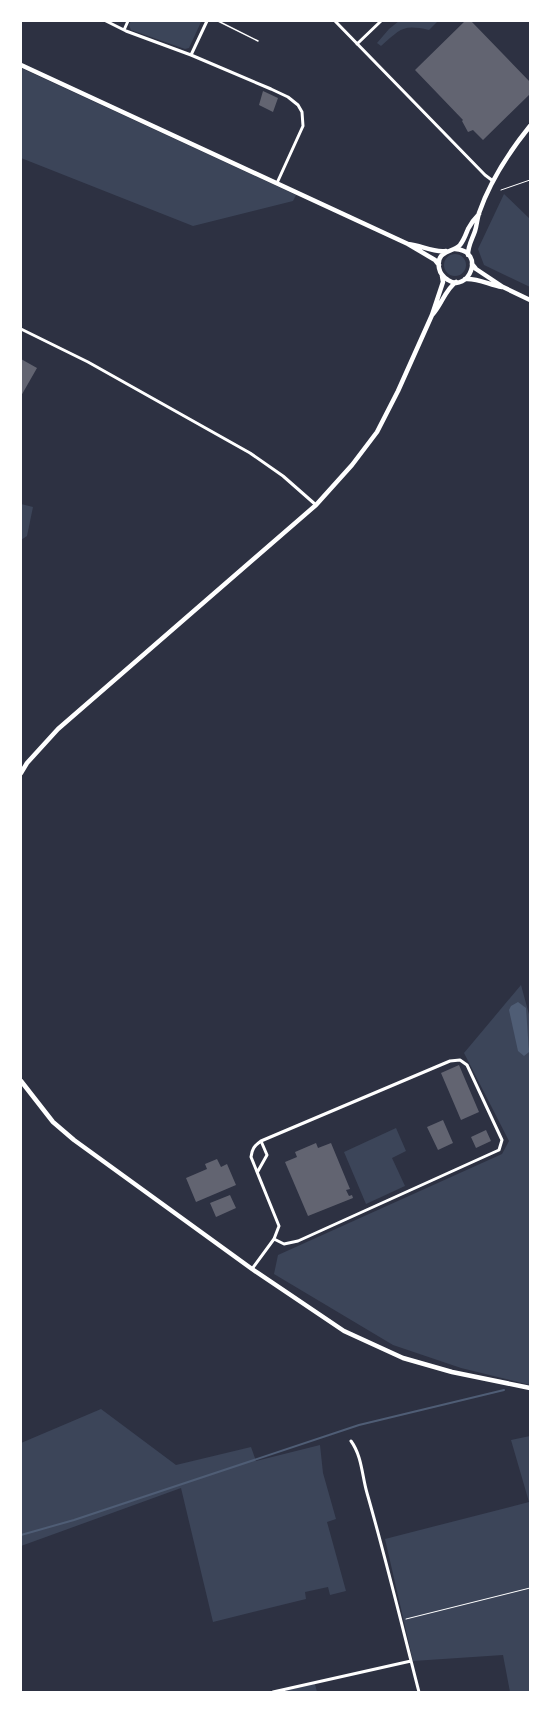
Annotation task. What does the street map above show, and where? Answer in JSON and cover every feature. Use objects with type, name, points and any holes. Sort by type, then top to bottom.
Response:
[{"type":"main road","points":[[21,65],[408,244],[435,260],[439,265],[443,282],[432,315],[398,391],[377,432],[352,465],[316,504],[58,729],[27,763],[21,773]]},
{"type":"main road","points":[[530,126],[507,158],[494,181],[479,214],[468,249],[468,254],[476,269],[503,287],[530,300]]},
{"type":"main road","points":[[455,249],[460,245],[468,228],[479,214]]},
{"type":"main road","points":[[408,244],[421,245],[439,252],[461,249],[468,254]]},
{"type":"main road","points":[[439,265],[442,256],[446,251]]},
{"type":"main road","points":[[465,279],[470,274],[472,264]]},
{"type":"main road","points":[[442,276],[451,282],[456,282]]},
{"type":"main road","points":[[432,315],[439,308],[450,286],[456,282],[465,279],[478,279],[488,284],[503,287]]},
{"type":"main road","points":[[21,1081],[53,1122],[74,1140],[252,1269],[344,1331],[403,1358],[452,1372],[530,1388]]},
{"type":"street","points":[[106,21],[124,30],[191,54],[272,89],[288,97],[298,105],[302,112],[303,126],[277,183]]},
{"type":"street","points":[[124,30],[128,21]]},
{"type":"street","points":[[191,54],[207,21]]},
{"type":"street","points":[[335,21],[485,175],[494,181]]},
{"type":"street","points":[[358,44],[381,21]]},
{"type":"street","points":[[21,329],[88,362],[250,454],[283,476],[316,504]]},
{"type":"street","points":[[252,1269],[274,1239],[279,1226],[258,1171],[251,1157],[252,1149],[261,1142],[450,1061],[460,1060],[467,1065],[502,1140],[499,1150],[298,1241],[284,1244],[274,1239]]},
{"type":"street","points":[[258,1171],[267,1155],[261,1142]]},
{"type":"street","points":[[351,1441],[357,1449],[364,1483],[402,1620],[419,1692]]},
{"type":"street","points":[[273,1692],[411,1661]]},
{"type":"lane","points":[[218,21],[258,41]]},
{"type":"path","points":[[501,190],[530,180]]},
{"type":"path","points":[[402,1620],[530,1588]]},
{"type":"shaded area","points":[[131,21],[201,22],[189,48],[185,49],[131,30],[129,25]]},
{"type":"shaded area","points":[[399,21],[440,21],[429,30],[420,28],[402,29],[381,46],[377,43],[389,29]]},
{"type":"shaded area","points":[[21,68],[296,195],[293,201],[193,226],[21,158]]},
{"type":"shaded area","points":[[504,194],[530,219],[530,287],[484,265],[478,249]]},
{"type":"shaded area","points":[[455,254],[463,257],[466,265],[463,273],[455,276],[447,273],[444,265],[447,257]]},
{"type":"shaded area","points":[[21,504],[33,507],[27,536],[21,540]]},
{"type":"shaded area","points":[[521,985],[530,1018],[530,1385],[461,1368],[393,1345],[274,1274],[278,1255],[502,1154],[509,1141],[464,1053]]},
{"type":"shaded area","points":[[518,1002],[526,1008],[529,1052],[524,1056],[518,1051],[509,1010],[511,1006]]},
{"type":"shaded area","points":[[396,1128],[406,1151],[392,1158],[405,1186],[366,1204],[344,1152]]},
{"type":"shaded area","points":[[101,1409],[176,1465],[251,1447],[256,1461],[320,1445],[323,1473],[336,1519],[327,1522],[346,1591],[330,1595],[328,1587],[305,1592],[306,1599],[213,1622],[181,1488],[21,1546],[21,1443]]},
{"type":"shaded area","points":[[530,1436],[530,1692],[510,1692],[503,1655],[413,1661],[385,1539],[529,1502],[511,1440]]},
{"type":"shaded area","points":[[315,1684],[317,1692],[280,1692]]},
{"type":"building","points":[[465,21],[471,21],[530,82],[530,94],[483,140],[473,130],[468,132],[462,121],[463,120],[415,70]]},
{"type":"building","points":[[263,91],[278,98],[273,112],[259,105]]},
{"type":"building","points":[[21,359],[37,368],[21,396]]},
{"type":"building","points":[[459,1065],[479,1112],[461,1120],[441,1073]]},
{"type":"building","points":[[443,1120],[453,1143],[438,1150],[427,1127]]},
{"type":"building","points":[[486,1130],[491,1141],[476,1148],[471,1137]]},
{"type":"building","points":[[316,1143],[318,1148],[331,1143],[350,1189],[346,1190],[349,1196],[352,1195],[353,1198],[308,1216],[285,1162],[297,1157],[295,1152]]},
{"type":"building","points":[[217,1159],[221,1167],[227,1164],[236,1185],[196,1202],[186,1178],[207,1169],[205,1164]]},
{"type":"building","points":[[230,1195],[236,1208],[216,1217],[210,1203]]},
{"type":"waterway","points":[[21,1535],[74,1520],[359,1425],[504,1390]]}]
